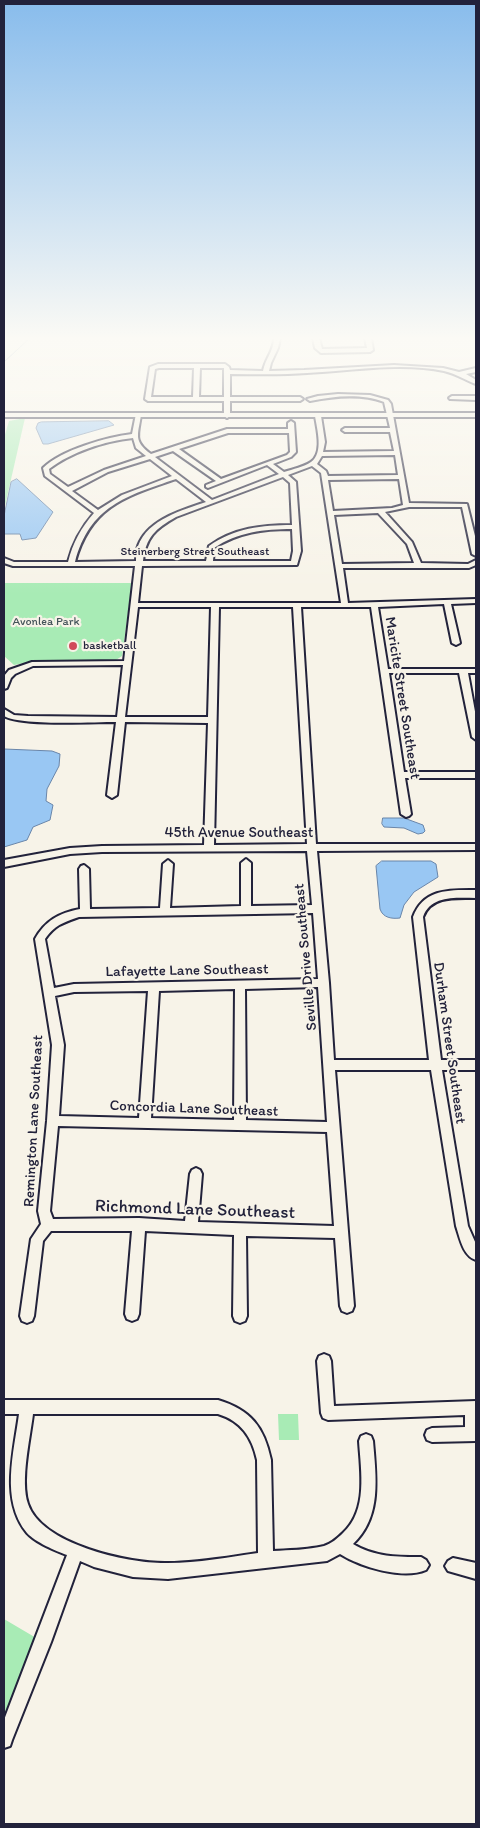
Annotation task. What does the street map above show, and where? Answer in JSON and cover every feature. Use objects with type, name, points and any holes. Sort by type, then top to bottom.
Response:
[{"type":"street","points":[[137,423],[135,436],[138,447],[211,502]]},
{"type":"street","points":[[208,486],[289,456],[293,452],[291,423]]},
{"type":"street","points":[[112,795],[139,564],[143,544],[157,526],[179,514],[313,464],[321,454],[319,423]]},
{"type":"street","points":[[392,423],[407,505]]},
{"type":"street","points":[[345,430],[393,430]]},
{"type":"street","points":[[68,490],[106,471],[227,431],[292,431]]},
{"type":"street","points":[[98,513],[48,475],[45,470],[49,465],[85,449],[121,438],[135,436]]},
{"type":"street","points":[[172,448],[220,481]]},
{"type":"street","points":[[321,454],[397,453]]},
{"type":"street","points":[[268,463],[284,475]]},
{"type":"street","points":[[313,464],[324,472],[345,605]]},
{"type":"street","name":"Steinerberg Street Southeast","points":[[4,560],[13,564],[294,563],[297,551],[293,482],[284,475]]},
{"type":"street","points":[[71,564],[79,536],[98,513],[126,495],[177,476]]},
{"type":"street","points":[[325,478],[402,477]]},
{"type":"street","points":[[331,513],[380,511],[401,508],[407,505],[465,505],[476,554]]},
{"type":"street","points":[[380,511],[410,543],[418,565]]},
{"type":"street","points":[[209,564],[211,547],[216,542],[253,528],[295,527]]},
{"type":"street","points":[[339,566],[470,566],[476,562]]},
{"type":"street","points":[[450,601],[456,643]]},
{"type":"street","name":"Maricite Street Southeast","points":[[406,814],[374,605],[476,601]]},
{"type":"street","points":[[134,605],[374,605]]},
{"type":"street","points":[[209,848],[216,605]]},
{"type":"street","name":"Seville Drive Southeast","points":[[297,606],[312,848],[324,983],[340,1232],[347,1306]]},
{"type":"street","points":[[4,686],[7,677],[12,672],[32,664],[127,663]]},
{"type":"street","points":[[384,671],[476,670]]},
{"type":"street","points":[[463,671],[476,738]]},
{"type":"street","points":[[4,712],[12,717],[28,719],[212,720]]},
{"type":"street","points":[[400,776],[476,775]]},
{"type":"street","name":"45th Avenue Southeast","points":[[4,864],[70,851],[209,848],[476,848]]},
{"type":"street","points":[[246,863],[246,910]]},
{"type":"street","points":[[165,912],[168,864]]},
{"type":"street","points":[[84,869],[85,913],[318,909]]},
{"type":"street","name":"Durham Street Southeast","points":[[476,894],[446,894],[433,898],[420,910],[418,924],[436,1066],[462,1226],[468,1244],[476,1254]]},
{"type":"street","name":"Remington Lane Southeast","points":[[27,1316],[37,1239],[48,1224],[44,1211],[58,1045],[40,943],[42,934],[48,926],[70,915],[85,913]]},
{"type":"street","name":"Lafayette Lane Southeast","points":[[50,993],[74,988],[324,983]]},
{"type":"street","points":[[240,984],[240,1126]]},
{"type":"street","points":[[145,1122],[154,987]]},
{"type":"street","points":[[330,1065],[476,1065]]},
{"type":"street","name":"Concordia Lane Southeast","points":[[53,1121],[333,1127]]},
{"type":"street","points":[[190,1227],[196,1174]]},
{"type":"street","name":"Richmond Lane Southeast","points":[[48,1224],[139,1224],[340,1232]]},
{"type":"street","points":[[132,1314],[139,1224]]},
{"type":"street","points":[[240,1229],[240,1316]]},
{"type":"street","points":[[324,1361],[328,1413],[474,1408],[475,1433],[432,1435]]},
{"type":"street","points":[[4,1407],[218,1407],[236,1414],[246,1420],[262,1448],[264,1460],[266,1559]]},
{"type":"street","points":[[27,1407],[18,1484],[21,1507],[33,1528],[45,1537],[76,1552],[133,1570],[168,1571],[327,1553],[342,1546],[356,1531],[367,1505],[369,1491],[366,1441]]},
{"type":"street","points":[[342,1546],[367,1561],[380,1564],[421,1565]]},
{"type":"street","points":[[4,1740],[44,1642],[76,1552]]},
{"type":"street","points":[[453,1566],[476,1571]]},
{"type":"green space","points":[[8,423],[24,423],[4,510],[4,438]]},
{"type":"green space","name":"Avonlea Park","points":[[4,583],[132,583],[122,656],[116,660],[35,661],[14,665],[4,656]]},
{"type":"green space","points":[[278,1414],[298,1414],[299,1440],[279,1440]]},
{"type":"green space","points":[[4,1619],[43,1642],[4,1740]]},
{"type":"water","points":[[38,423],[112,423],[114,425],[48,444],[43,444],[36,428]]},
{"type":"water","points":[[17,479],[53,512],[36,538],[22,540],[20,534],[4,534],[4,516],[11,482]]},
{"type":"water","points":[[4,749],[52,751],[60,754],[59,766],[47,789],[46,801],[53,805],[50,820],[33,827],[27,840],[4,847]]},
{"type":"water","points":[[383,818],[404,818],[423,825],[425,831],[418,834],[404,828],[384,827],[382,824]]},
{"type":"water","points":[[382,861],[431,861],[436,864],[438,877],[414,892],[404,905],[400,918],[388,917],[380,909],[376,866]]},
{"type":"place","name":"basketball","points":[[73,646]]}]
